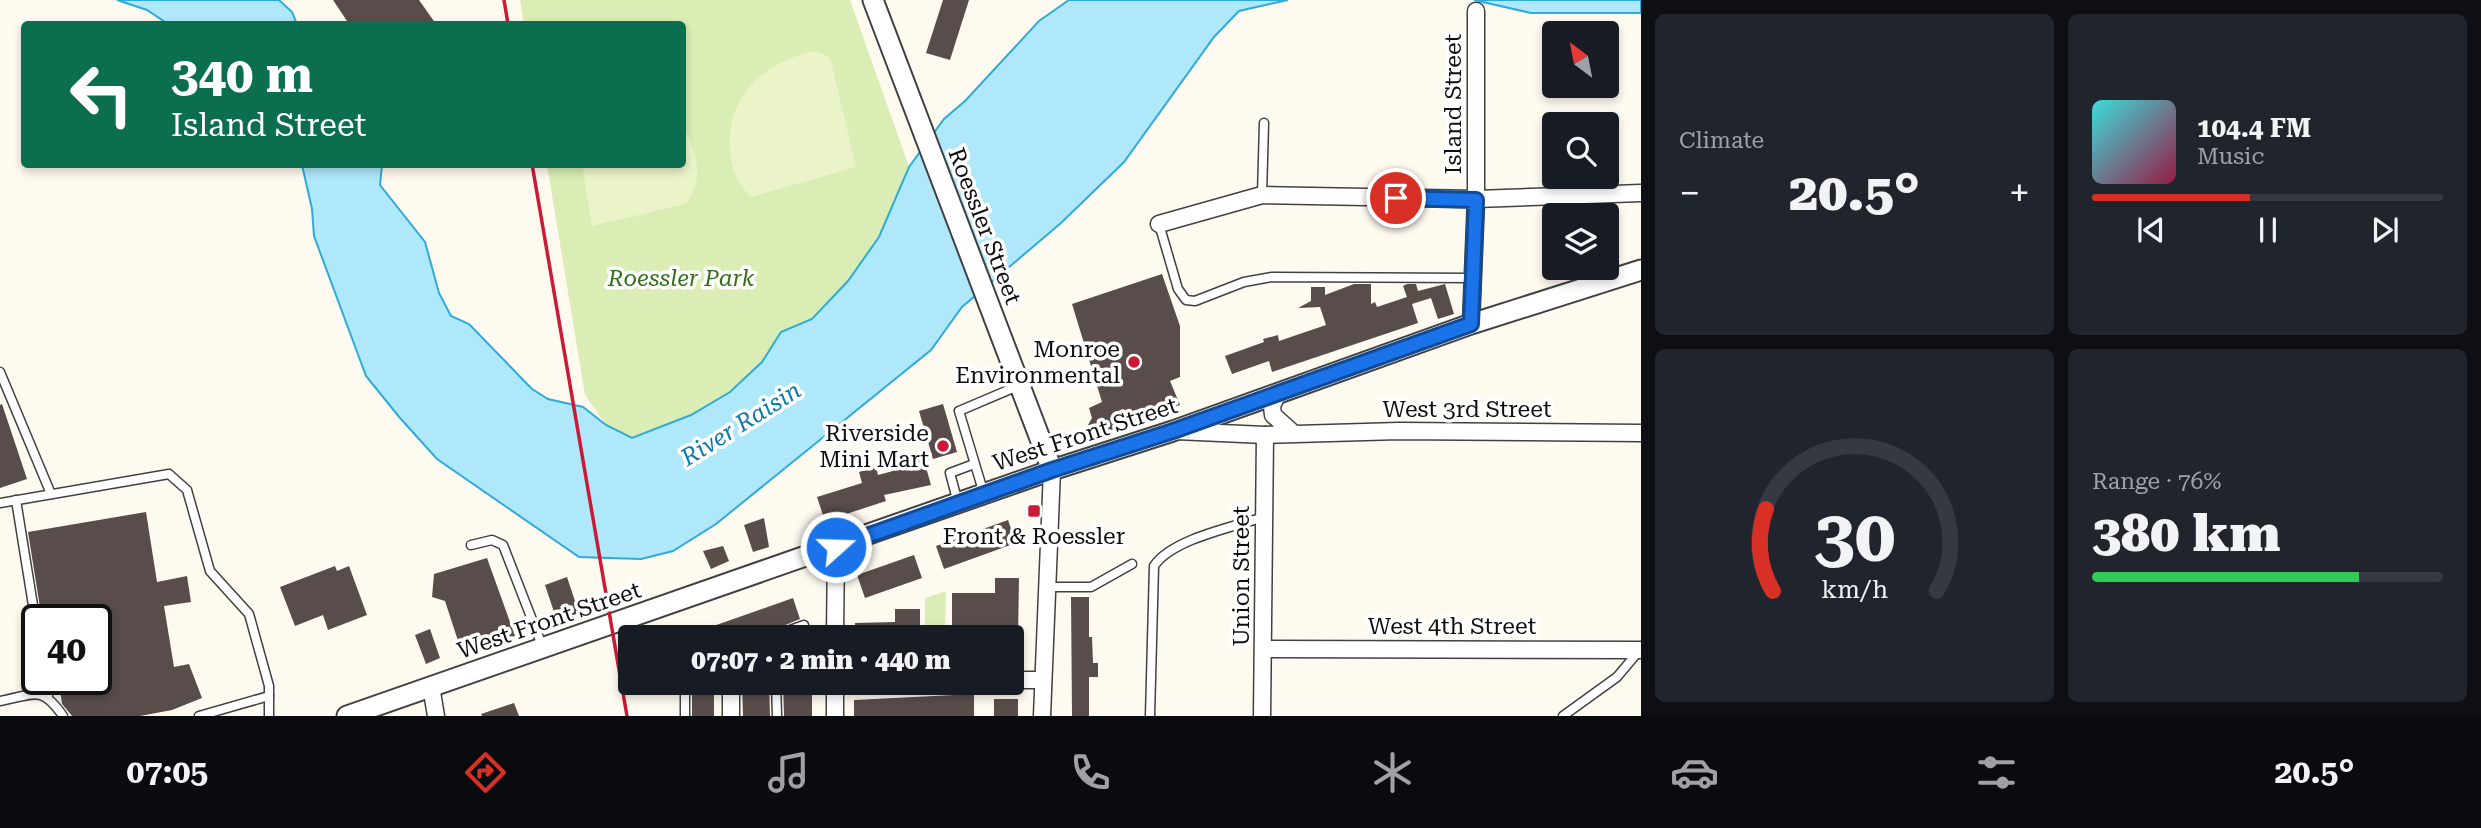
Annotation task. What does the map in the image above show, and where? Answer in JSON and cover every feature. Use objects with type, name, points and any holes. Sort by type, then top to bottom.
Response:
[{"type":"street","name":"Roessler Street","points":[[873,0],[1052,470]]},
{"type":"street","name":"Island Street","points":[[1471,324],[1476,200],[1476,11]]},
{"type":"street","points":[[1158,224],[1262,195],[1476,200],[1641,192]]},
{"type":"street","name":"West Front Street","points":[[347,716],[1052,470],[1173,431],[1471,324],[1641,270]]},
{"type":"street","points":[[1278,393],[1272,406],[1273,415],[1293,433]]},
{"type":"street","name":"West 3rd Street","points":[[1173,431],[1265,435],[1399,431],[1641,433]]},
{"type":"street","name":"Union Street","points":[[1262,716],[1265,435]]},
{"type":"street","points":[[1042,716],[1052,470]]},
{"type":"street","points":[[835,625],[836,547]]},
{"type":"street","name":"West 4th Street","points":[[1263,649],[1640,650]]},
{"type":"street","points":[[1024,680],[1043,680]]},
{"type":"street","points":[[431,686],[436,716]]},
{"type":"street","points":[[731,695],[731,716]]},
{"type":"street","points":[[835,695],[835,716]]},
{"type":"lane","points":[[1262,195],[1264,123]]},
{"type":"lane","points":[[1158,224],[1178,289],[1186,300],[1195,301],[1244,282],[1272,277],[1473,278]]},
{"type":"lane","points":[[0,372],[51,494]]},
{"type":"lane","points":[[984,494],[959,411],[1020,386]]},
{"type":"lane","points":[[958,503],[950,473],[974,464]]},
{"type":"lane","points":[[0,503],[169,474],[187,490],[210,571],[248,614],[261,650],[270,716]]},
{"type":"lane","points":[[16,500],[33,604]]},
{"type":"lane","points":[[1150,716],[1154,566],[1161,556],[1200,537],[1264,517]]},
{"type":"lane","points":[[471,545],[492,540],[503,545],[542,648]]},
{"type":"lane","points":[[1047,587],[1091,587],[1132,564]]},
{"type":"lane","points":[[1563,716],[1617,677],[1640,650]]},
{"type":"lane","points":[[0,701],[39,693],[48,696],[63,716]]},
{"type":"lane","points":[[685,695],[685,716]]},
{"type":"lane","points":[[776,695],[777,716]]},
{"type":"lane","points":[[200,716],[269,696]]},
{"type":"green space","name":"Roessler Park","points":[[520,0],[850,0],[909,167],[879,237],[848,281],[812,319],[781,332],[762,362],[730,391],[691,415],[632,438],[606,425],[585,395],[547,168],[686,168],[686,21],[524,21]]},
{"type":"green space","points":[[815,51],[830,57],[856,167],[751,197],[738,181],[732,163],[731,129],[735,112],[742,97],[765,72],[780,63]]},
{"type":"green space","points":[[686,132],[695,154],[697,175],[692,195],[685,204],[592,226],[582,168],[686,168]]},
{"type":"green space","points":[[946,591],[945,625],[925,625],[925,598]]},
{"type":"water","points":[[117,0],[279,0],[292,12],[296,21],[164,21],[147,10]]},
{"type":"water","name":"River Raisin","points":[[1069,0],[1288,0],[1239,11],[1214,37],[1124,162],[1061,223],[962,307],[931,350],[716,524],[673,551],[641,559],[579,557],[437,459],[366,376],[314,236],[312,209],[303,168],[382,168],[380,185],[425,242],[439,293],[451,316],[469,324],[532,389],[548,399],[583,407],[606,425],[632,438],[691,415],[730,392],[762,362],[781,332],[812,319],[848,281],[879,237],[909,167],[944,119],[965,101],[1039,21]]},
{"type":"water","points":[[1474,0],[1641,0],[1641,13],[1531,13]]},
{"type":"building","points":[[333,0],[419,0],[434,21],[347,21]]},
{"type":"building","points":[[943,0],[969,0],[950,60],[926,53]]},
{"type":"building","name":"Monroe Environmental","points":[[1162,274],[1180,326],[1180,377],[1170,381],[1180,405],[1098,435],[1095,426],[1088,425],[1092,418],[1089,408],[1102,402],[1072,304]]},
{"type":"building","points":[[1354,284],[1371,284],[1371,304],[1375,302],[1377,307],[1407,297],[1403,286],[1407,284],[1416,284],[1418,291],[1445,284],[1454,314],[1438,319],[1431,298],[1412,304],[1418,323],[1272,372],[1269,361],[1232,374],[1225,356],[1264,342],[1263,339],[1278,335],[1279,341],[1326,325],[1320,307],[1298,308],[1311,301],[1311,287],[1325,287],[1325,295]]},
{"type":"building","points":[[2,404],[27,479],[0,488],[0,405]]},
{"type":"building","points":[[943,404],[957,452],[933,459],[919,411]]},
{"type":"building","points":[[922,453],[931,485],[884,495],[886,501],[825,521],[817,497],[862,483],[859,472],[876,467],[878,475],[908,467],[906,458]]},
{"type":"building","points":[[146,512],[157,582],[187,576],[191,602],[164,606],[174,667],[189,664],[202,698],[172,710],[140,716],[72,716],[62,704],[61,695],[112,695],[112,604],[39,604],[28,532]]},
{"type":"building","points":[[764,518],[769,547],[753,552],[744,525]]},
{"type":"building","points":[[1008,520],[1016,543],[944,569],[936,546]]},
{"type":"building","points":[[723,546],[729,561],[711,569],[703,551]]},
{"type":"building","points":[[914,555],[922,578],[865,598],[857,575]]},
{"type":"building","points":[[487,558],[515,636],[461,650],[445,601],[432,597],[434,574]]},
{"type":"building","points":[[335,566],[337,571],[349,566],[367,615],[328,630],[323,615],[295,626],[280,587]]},
{"type":"building","points":[[567,577],[579,613],[557,621],[545,585]]},
{"type":"building","points":[[995,578],[1019,578],[1018,625],[952,625],[952,593],[995,593]]},
{"type":"building","points":[[1071,597],[1089,597],[1089,637],[1092,637],[1093,663],[1098,663],[1098,677],[1089,677],[1089,716],[1072,716]]},
{"type":"building","points":[[793,598],[800,619],[785,625],[716,625]]},
{"type":"building","points":[[895,609],[920,609],[920,625],[855,625],[855,623],[895,622]]},
{"type":"building","points":[[430,629],[440,658],[426,664],[415,635]]},
{"type":"building","points":[[692,695],[714,695],[714,716],[692,716]]},
{"type":"building","points":[[742,695],[769,695],[770,716],[743,716]]},
{"type":"building","points":[[783,695],[812,695],[812,716],[784,716]]},
{"type":"building","points":[[974,695],[974,716],[854,716],[854,700]]},
{"type":"building","points":[[994,699],[1018,699],[1018,716],[994,716]]},
{"type":"building","points":[[514,703],[519,716],[481,714]]},
{"type":"railway","points":[[504,0],[508,21]]},
{"type":"railway","points":[[533,168],[627,716]]},
{"type":"place","name":"Monroe Environmental","points":[[1134,362]]},
{"type":"place","name":"Riverside Mini Mart","points":[[943,446]]},
{"type":"place","name":"Front & Roessler","points":[[1034,511]]},
{"type":"route","points":[[836,547],[1052,470],[1173,431],[1471,324],[1476,200],[1396,198]]}]
